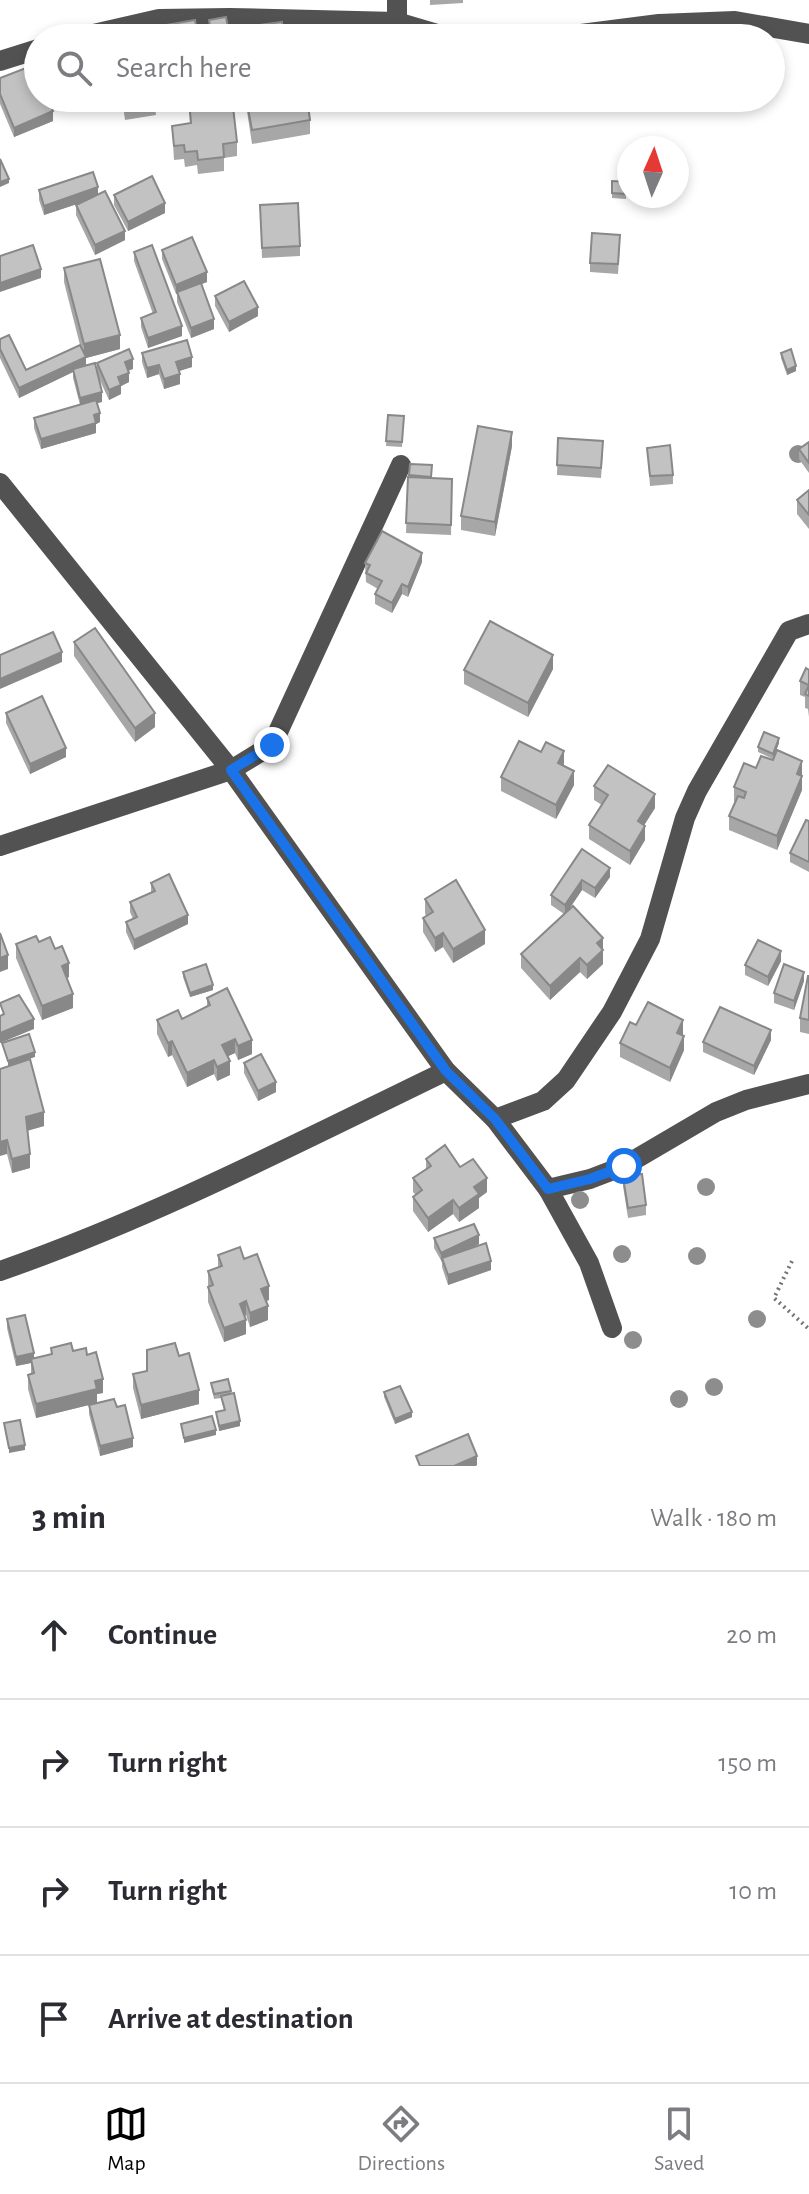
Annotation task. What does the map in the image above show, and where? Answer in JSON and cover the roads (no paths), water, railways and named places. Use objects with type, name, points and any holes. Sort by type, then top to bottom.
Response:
[{"type":"street","points":[[397,0],[397,22]]},
{"type":"street","points":[[137,24],[159,19],[404,24]]},
{"type":"street","points":[[659,24],[735,21],[752,24]]},
{"type":"street","points":[[785,30],[809,34]]},
{"type":"street","points":[[0,61],[24,53]]},
{"type":"street","points":[[0,846],[231,770],[272,745],[401,465]]},
{"type":"street","points":[[0,483],[231,770],[446,1071],[495,1119],[548,1189],[589,1263],[612,1328]]},
{"type":"street","points":[[495,1119],[543,1101],[555,1091],[566,1080],[612,1012],[650,939],[685,818],[697,791],[789,631],[809,624]]},
{"type":"street","points":[[0,1271],[47,1254],[203,1186],[446,1071]]},
{"type":"street","points":[[548,1189],[590,1179],[624,1166],[716,1112],[746,1100],[809,1084]]}]
